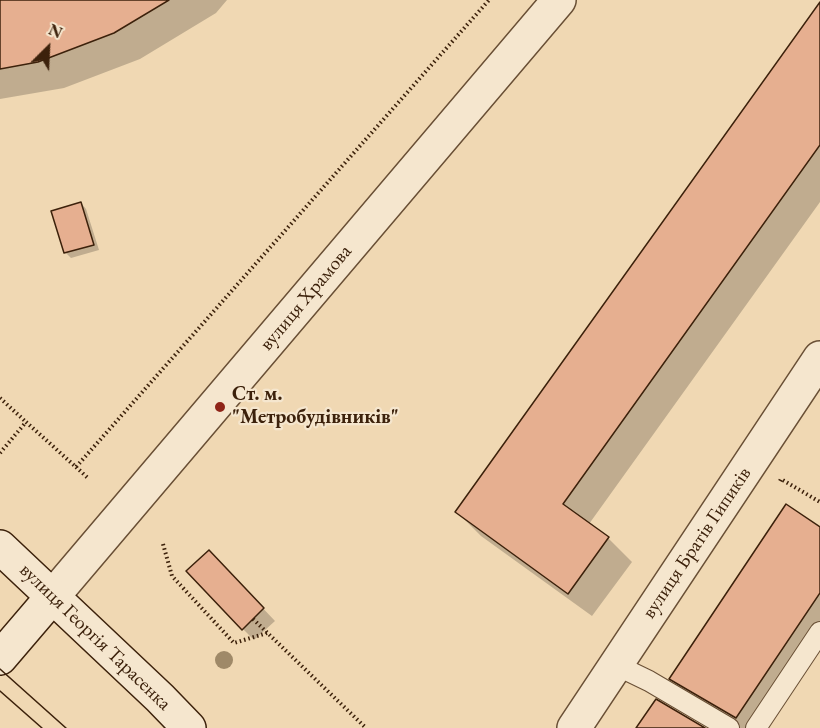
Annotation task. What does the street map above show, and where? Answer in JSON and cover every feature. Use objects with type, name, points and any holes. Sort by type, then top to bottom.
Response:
[{"type":"street","name":"вулиця Храмова","points":[[0,658],[559,0]]},
{"type":"street","name":"вулиця Братів Гипиків","points":[[574,728],[820,358]]},
{"type":"street","name":"вулиця Георгія Тарасенка","points":[[0,547],[189,728]]},
{"type":"lane","points":[[756,728],[820,632]]},
{"type":"lane","points":[[616,665],[649,681],[729,728]]},
{"type":"path","points":[[76,467],[489,0]]},
{"type":"path","points":[[0,398],[89,479]]},
{"type":"path","points":[[0,453],[26,422]]},
{"type":"path","points":[[775,489],[782,479],[820,502]]},
{"type":"path","points":[[163,544],[171,576],[234,643],[267,633]]},
{"type":"path","points":[[253,619],[366,728]]},
{"type":"building","points":[[0,0],[169,0],[114,33],[38,62],[0,69]]},
{"type":"building","points":[[820,2],[820,145],[563,504],[609,537],[568,594],[455,512]]},
{"type":"building","points":[[81,202],[94,245],[64,253],[51,211]]},
{"type":"building","points":[[786,504],[820,527],[820,593],[736,718],[669,679]]},
{"type":"building","points":[[209,550],[264,608],[242,630],[186,571]]},
{"type":"building","points":[[656,699],[705,728],[636,728]]},
{"type":"tram line","points":[[0,669],[66,728]]},
{"type":"tram line","points":[[0,691],[42,728]]},
{"type":"place","name":"Ст. м. \"Метробудівників\"","points":[[220,407]]}]
